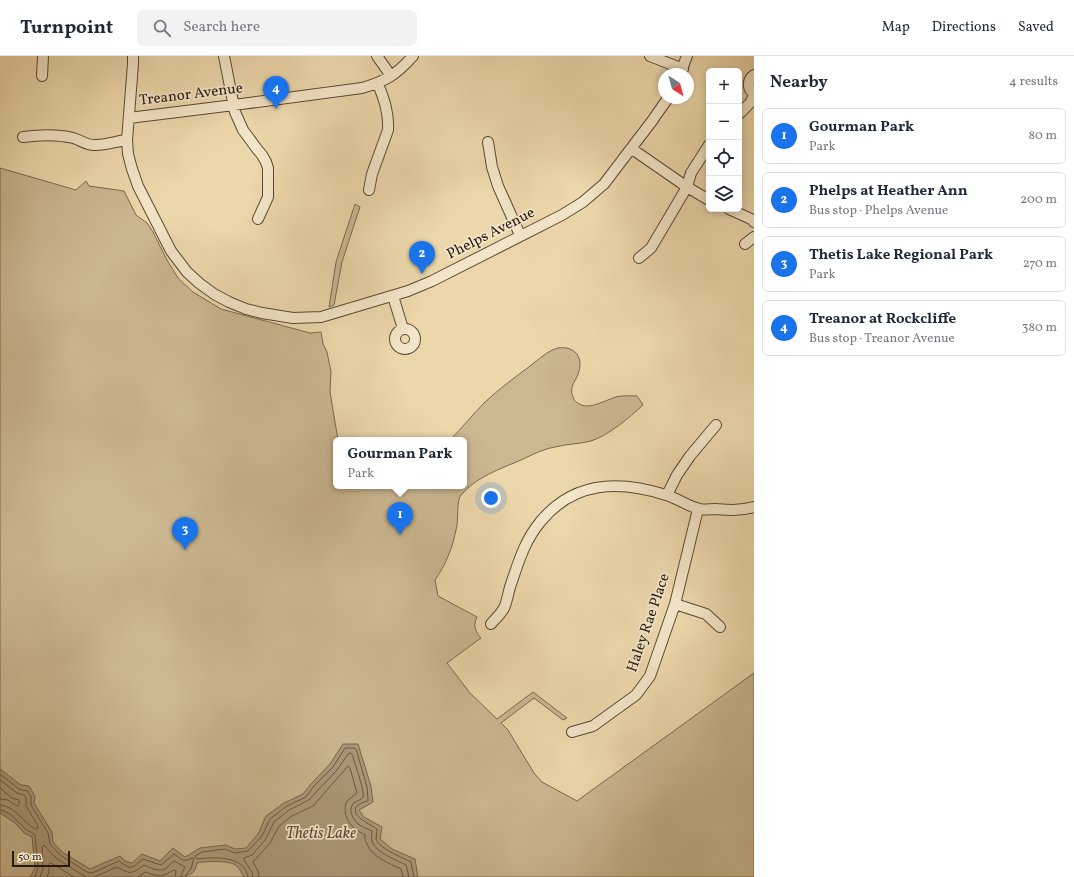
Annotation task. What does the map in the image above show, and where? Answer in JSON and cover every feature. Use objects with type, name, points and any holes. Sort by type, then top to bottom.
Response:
[{"type":"street","points":[[42,76],[44,56]]},
{"type":"street","name":"Phelps Avenue","points":[[133,56],[127,140],[128,154],[138,186],[176,260],[199,283],[214,294],[229,302],[262,313],[293,318],[321,317],[408,291],[432,281],[562,215],[584,202],[604,184],[632,149],[664,104]]},
{"type":"street","points":[[224,56],[238,119],[243,130],[262,155],[268,168],[268,197],[258,219]]},
{"type":"street","points":[[377,56],[391,76]]},
{"type":"street","name":"Treanor Avenue","points":[[129,118],[362,88],[378,84],[391,76],[402,68],[413,56]]},
{"type":"street","points":[[650,56],[674,68]]},
{"type":"street","points":[[683,68],[687,56]]},
{"type":"street","points":[[742,111],[750,103],[754,95],[748,86],[749,81],[754,75]]},
{"type":"street","points":[[369,190],[372,174],[388,130],[388,114],[378,84]]},
{"type":"street","points":[[23,137],[45,135],[62,136],[75,139],[86,144],[96,145],[127,140]]},
{"type":"street","points":[[488,142],[492,167],[496,180],[520,235]]},
{"type":"street","points":[[632,149],[706,198]]},
{"type":"street","points":[[639,258],[651,248],[687,187],[691,173],[706,150]]},
{"type":"street","points":[[736,212],[751,219],[754,222]]},
{"type":"street","points":[[746,244],[754,237]]},
{"type":"street","points":[[393,296],[403,329]]},
{"type":"street","points":[[667,495],[677,475],[690,456],[716,424]]},
{"type":"street","points":[[491,624],[504,608],[521,554],[530,537],[554,507],[572,495],[590,489],[607,486],[622,486],[667,495],[698,509],[741,510],[754,507]]},
{"type":"street","name":"Haley Rae Place","points":[[572,732],[593,726],[636,695],[650,676],[675,604],[698,509]]},
{"type":"street","points":[[675,604],[706,614],[720,627]]},
{"type":"shaded area","points":[[0,168],[76,190],[86,181],[89,186],[124,191],[136,215],[147,223],[153,232],[178,278],[193,292],[221,309],[310,333],[321,332],[331,371],[330,392],[338,437],[333,437],[333,489],[467,489],[459,498],[457,526],[453,544],[435,580],[438,596],[477,617],[475,628],[481,638],[447,663],[470,693],[497,719],[533,692],[567,718],[563,720],[534,698],[501,723],[508,730],[534,773],[542,782],[577,801],[754,673],[754,877],[0,877]]},
{"type":"shaded area","points":[[355,204],[360,207],[342,262],[334,305],[329,307],[336,262]]},
{"type":"shaded area","points":[[558,348],[565,348],[577,354],[580,369],[572,387],[572,393],[575,401],[581,405],[589,406],[598,404],[619,396],[637,396],[643,405],[625,421],[605,435],[591,441],[546,449],[497,470],[474,483],[467,489],[467,437],[453,437],[485,402],[550,351]]},
{"type":"water","name":"Thetis Lake","points":[[343,744],[358,744],[371,786],[373,802],[359,810],[364,817],[382,827],[380,839],[392,849],[415,859],[418,877],[244,877],[238,867],[234,864],[212,861],[197,863],[195,870],[191,874],[181,877],[30,877],[35,868],[32,837],[24,833],[15,823],[0,813],[0,769],[21,785],[29,786],[35,796],[34,803],[52,832],[53,842],[62,852],[90,869],[120,856],[125,861],[132,863],[142,854],[160,861],[173,848],[185,857],[200,848],[226,845],[235,849],[246,848],[258,834],[266,816],[284,803],[303,794],[330,764]]},
{"type":"place","name":"Treanor at Rockcliffe","points":[[276,109]]},
{"type":"place","name":"Phelps at Heather Ann","points":[[422,274]]},
{"type":"place","name":"Gourman Park","points":[[400,535]]},
{"type":"place","name":"Thetis Lake Regional Park","points":[[185,550]]}]
